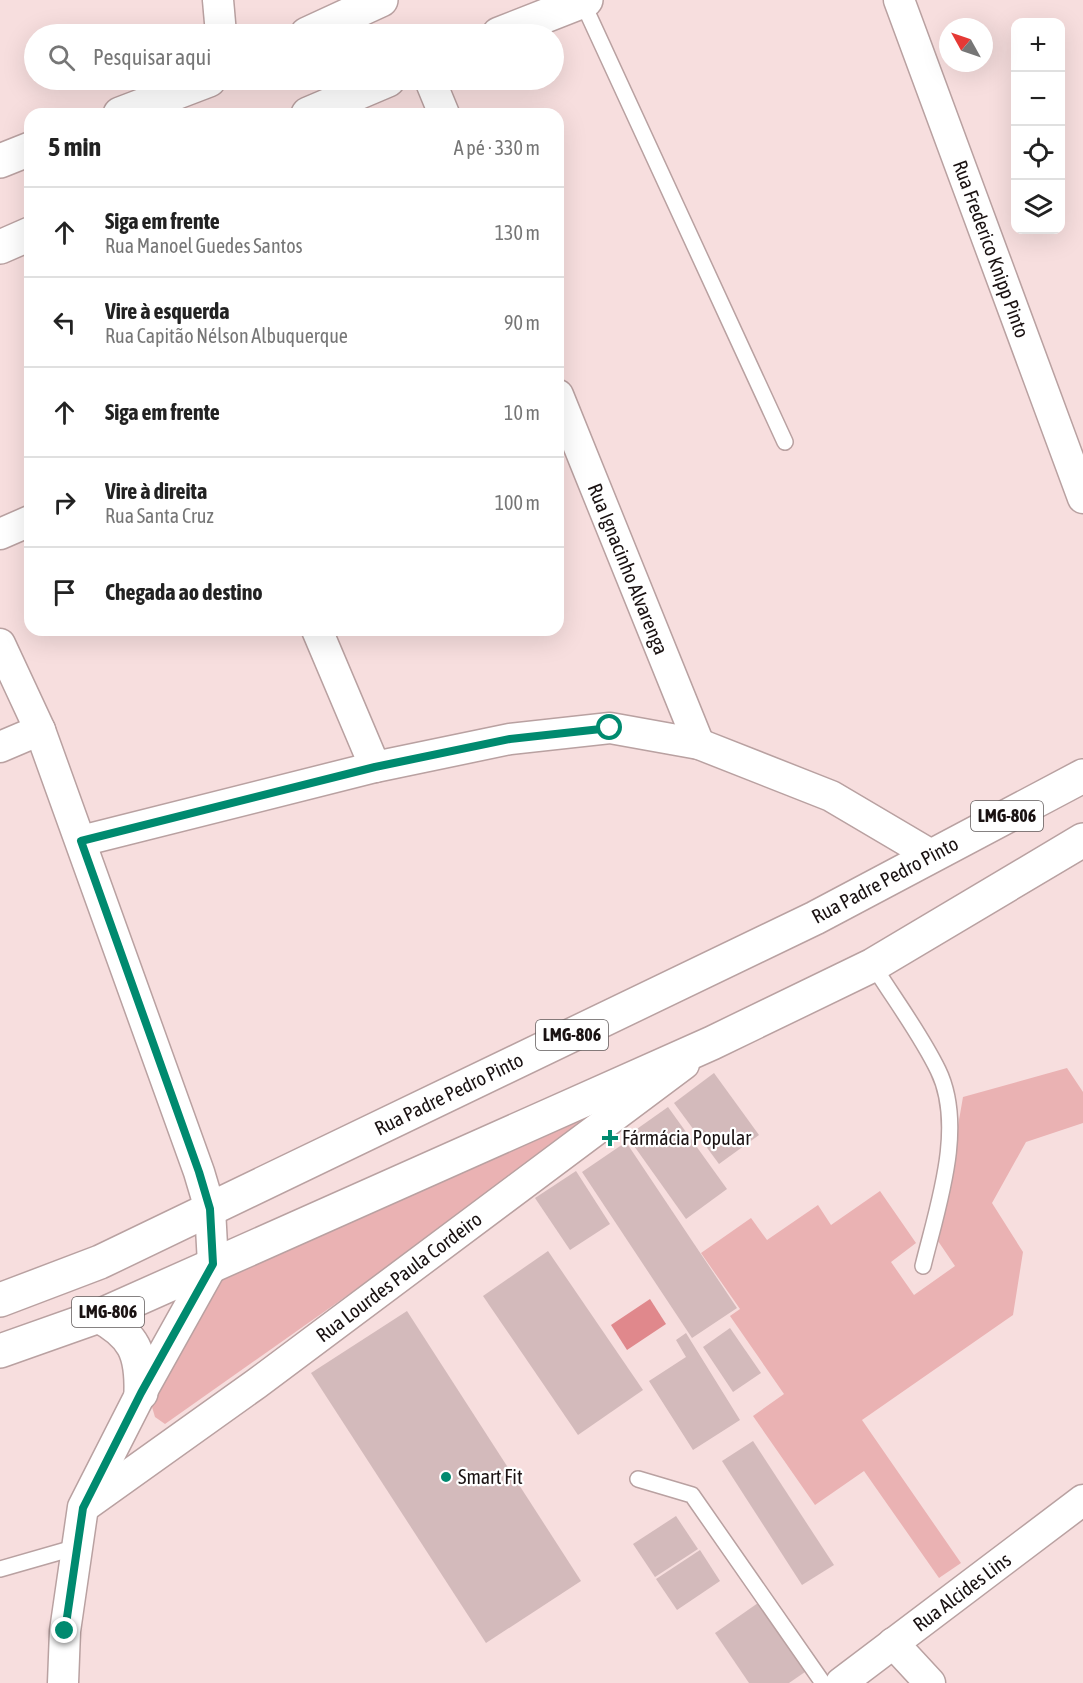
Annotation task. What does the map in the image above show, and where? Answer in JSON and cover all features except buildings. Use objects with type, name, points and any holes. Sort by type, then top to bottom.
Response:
[{"type":"main road","points":[[329,24],[381,0]]},
{"type":"main road","points":[[525,24],[584,1]]},
{"type":"main road","points":[[136,108],[183,90]]},
{"type":"main road","points":[[322,108],[364,90]]},
{"type":"main road","points":[[0,161],[24,151]]},
{"type":"main road","points":[[0,247],[24,237]]},
{"type":"main road","name":"Rua Padre Pedro Pinto","points":[[0,1300],[100,1262],[815,918],[1083,776]]},
{"type":"main road","name":"LMG-806","points":[[0,1350],[99,1316],[711,1043],[873,965],[1083,840]]},
{"type":"main road","points":[[99,1316],[121,1328],[135,1349],[142,1368],[141,1393]]},
{"type":"street","points":[[218,0],[220,24]]},
{"type":"street","name":"Rua Frederico Knipp Pinto","points":[[899,0],[1083,498]]},
{"type":"street","points":[[434,90],[442,108]]},
{"type":"street","name":"Rua Ignacinho Alvarenga","points":[[564,410],[699,744]]},
{"type":"street","points":[[0,534],[24,524]]},
{"type":"street","points":[[320,636],[375,767]]},
{"type":"street","points":[[0,644],[40,730],[199,1172],[210,1209],[213,1264],[141,1393],[83,1508],[65,1631],[63,1683]]},
{"type":"street","points":[[81,841],[375,767],[510,739],[610,728],[699,744],[831,796],[931,855]]},
{"type":"street","points":[[0,747],[40,730]]},
{"type":"street","name":"Rua Lourdes Paula Cordeiro","points":[[83,1508],[256,1384],[711,1043]]},
{"type":"street","name":"Rua Alcides Lins","points":[[841,1683],[1083,1500]]},
{"type":"street","points":[[893,1643],[930,1683]]},
{"type":"lane","points":[[584,1],[784,442]]},
{"type":"lane","points":[[873,965],[939,1071],[946,1100],[950,1146],[923,1266]]},
{"type":"lane","points":[[638,1479],[692,1495],[823,1683]]},
{"type":"lane","points":[[0,1569],[77,1547]]},
{"type":"shaded area","points":[[674,1065],[165,1424],[155,1417],[152,1407],[209,1282]]},
{"type":"shaded area","points":[[1067,1068],[1083,1092],[1083,1123],[1026,1142],[992,1203],[1023,1252],[1013,1315],[862,1420],[961,1563],[939,1578],[864,1471],[815,1505],[753,1416],[784,1394],[730,1316],[740,1309],[701,1253],[751,1218],[767,1240],[818,1205],[831,1225],[880,1191],[916,1243],[891,1262],[914,1295],[955,1266],[938,1241],[963,1097]]},
{"type":"shaded area","points":[[650,1299],[666,1324],[627,1350],[611,1325]]},
{"type":"place","name":"Fármácia Popular","points":[[610,1138]]},
{"type":"place","name":"Smart Fit","points":[[446,1477]]},
{"type":"route","points":[[65,1631],[83,1508],[141,1393],[213,1264],[210,1209],[199,1172],[81,841],[375,767],[510,739],[610,728]]}]
